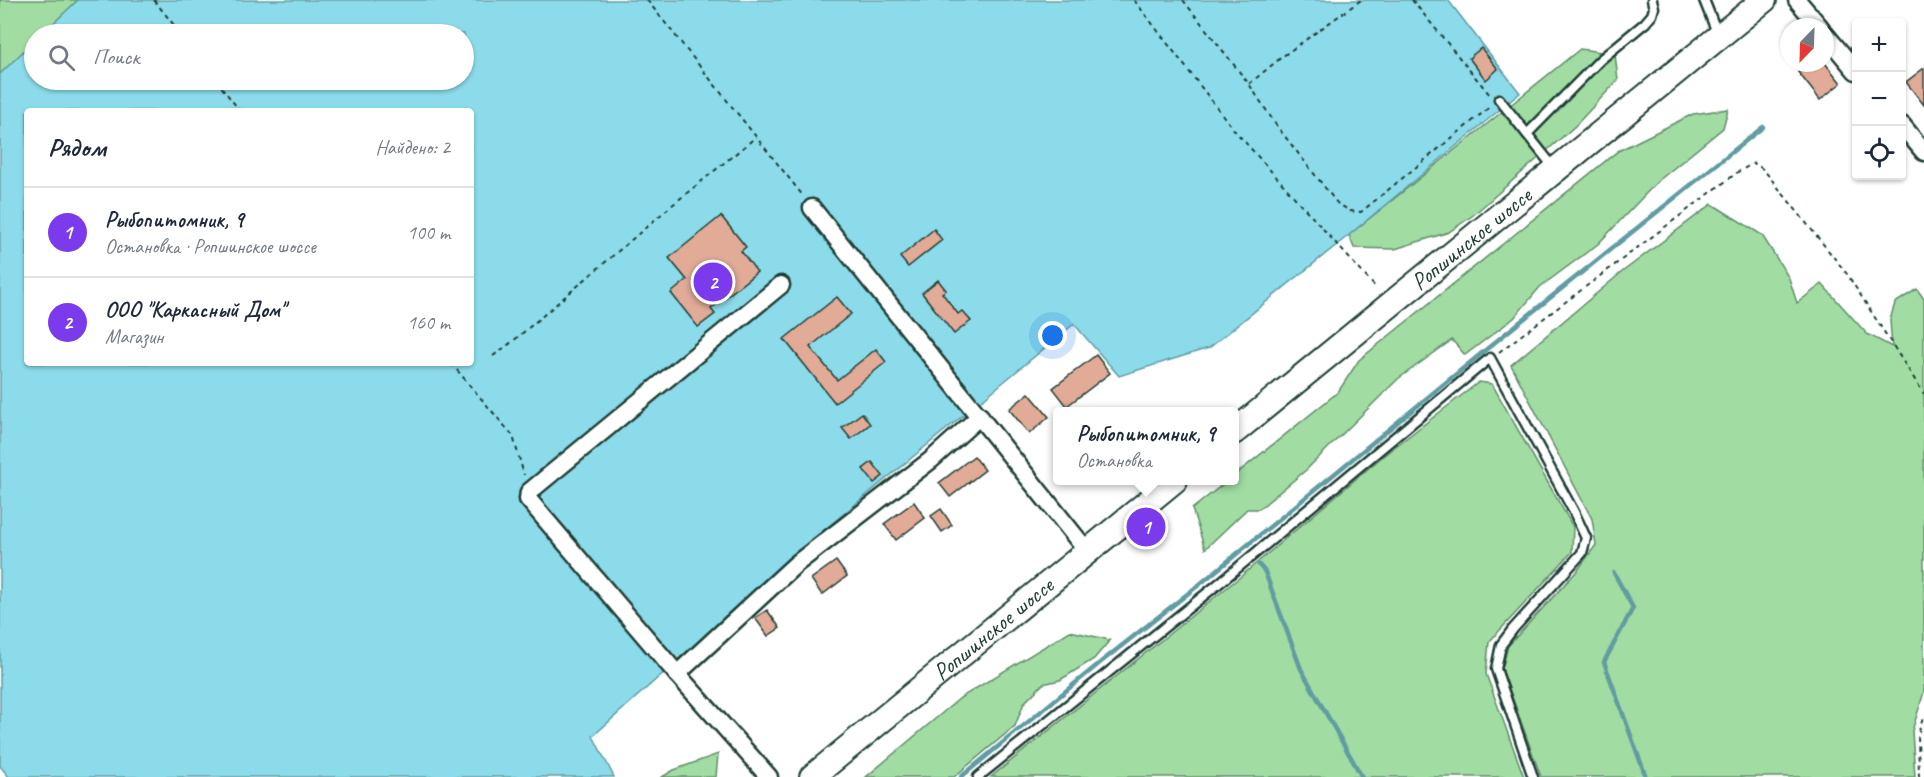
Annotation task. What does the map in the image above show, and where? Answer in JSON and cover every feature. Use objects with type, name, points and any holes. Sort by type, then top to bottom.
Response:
[{"type":"main road","name":"Ропшинское шоссе","points":[[1239,428],[1764,0]]},
{"type":"main road","name":"Ропшинское шоссе","points":[[813,777],[1169,485]]},
{"type":"street","points":[[1797,0],[1812,18]]},
{"type":"street","points":[[1834,44],[1852,65]]},
{"type":"street","points":[[1903,126],[1924,152]]},
{"type":"street","points":[[812,208],[1087,551]]},
{"type":"street","points":[[769,777],[677,674],[528,499],[529,492],[781,285]]},
{"type":"street","points":[[677,674],[796,564],[931,460],[980,417]]},
{"type":"lane","points":[[1527,134],[1600,60],[1645,23],[1652,15],[1654,8],[1652,0]]},
{"type":"lane","points":[[1704,0],[1714,42]]},
{"type":"lane","points":[[1499,99],[1556,170]]},
{"type":"lane","points":[[978,777],[1217,585],[1490,358],[1575,512],[1586,538],[1582,554],[1501,645],[1496,669],[1533,777]]},
{"type":"path","points":[[154,0],[173,24]]},
{"type":"path","points":[[647,0],[812,208]]},
{"type":"path","points":[[1134,0],[1235,131],[1392,304]]},
{"type":"path","points":[[1183,0],[1249,84],[1276,124],[1337,203],[1350,211],[1361,212],[1499,99],[1488,93],[1412,0]]},
{"type":"path","points":[[1249,84],[1283,56],[1361,0]]},
{"type":"path","points":[[224,90],[238,108]]},
{"type":"path","points":[[492,356],[521,335],[671,206],[756,137]]},
{"type":"path","points":[[1490,358],[1738,172],[1754,163],[1764,170],[1847,274],[1924,394]]},
{"type":"path","points":[[454,366],[513,436],[529,492]]},
{"type":"path","points":[[1919,777],[1918,734],[1924,715]]},
{"type":"green space","points":[[0,0],[78,0],[53,24],[24,24],[24,51],[0,74]]},
{"type":"green space","points":[[1580,49],[1615,54],[1618,80],[1575,126],[1472,216],[1449,232],[1395,249],[1354,248],[1349,235]]},
{"type":"green space","points":[[1728,109],[1723,128],[1658,181],[1598,244],[1540,287],[1514,318],[1465,355],[1452,340],[1398,379],[1306,470],[1259,509],[1247,509],[1205,549],[1192,509],[1222,485],[1239,485],[1239,472],[1338,392],[1359,360],[1618,151],[1693,114]]},
{"type":"green space","points":[[1712,204],[1762,235],[1789,278],[1797,303],[1822,284],[1867,334],[1892,347],[1890,320],[1895,303],[1917,289],[1924,299],[1924,692],[1912,731],[1915,777],[1541,777],[1502,669],[1508,646],[1577,571],[1596,545],[1592,519],[1511,365],[1622,272]]},
{"type":"green space","points":[[1479,382],[1492,384],[1573,527],[1572,552],[1489,642],[1486,674],[1524,777],[991,777],[1240,577],[1383,456]]},
{"type":"green space","points":[[1070,631],[1110,640],[1094,659],[1060,680],[1043,684],[1024,703],[1015,726],[954,777],[866,777],[960,698]]},
{"type":"green space","points":[[718,754],[716,777],[662,777],[674,770]]},
{"type":"water","points":[[78,0],[1448,0],[1520,93],[1209,348],[1119,376],[1074,324],[812,540],[593,736],[614,777],[9,777],[0,766],[0,74],[24,51],[24,90],[474,90],[474,24],[53,24]]},
{"type":"building","points":[[1481,48],[1498,69],[1486,80],[1469,58]]},
{"type":"building","points":[[1924,68],[1924,105],[1906,82]]},
{"type":"building","points":[[1798,72],[1832,72],[1841,83],[1820,100]]},
{"type":"building","points":[[721,216],[746,247],[741,251],[757,272],[711,309],[715,314],[698,327],[671,293],[687,280],[669,258]]},
{"type":"building","points":[[934,229],[942,240],[908,267],[900,257]]},
{"type":"building","points":[[938,280],[946,290],[942,293],[958,314],[962,311],[971,321],[954,334],[922,293]]},
{"type":"building","points":[[837,297],[851,314],[810,347],[837,380],[876,349],[886,362],[835,403],[784,339]]},
{"type":"building","points":[[1096,355],[1110,373],[1067,406],[1053,388]]},
{"type":"building","points":[[1029,393],[1049,417],[1029,434],[1009,409]]},
{"type":"building","points":[[862,413],[870,424],[851,439],[842,428]]},
{"type":"building","points":[[974,456],[985,470],[950,497],[939,483]]},
{"type":"building","points":[[872,462],[883,476],[874,483],[863,469]]},
{"type":"building","points":[[914,502],[925,518],[896,540],[884,524]]},
{"type":"building","points":[[941,509],[952,525],[942,532],[931,516]]},
{"type":"building","points":[[836,561],[847,576],[822,595],[811,579]]},
{"type":"building","points":[[767,610],[780,628],[768,636],[755,618]]},
{"type":"waterway","points":[[961,777],[1763,127]]},
{"type":"waterway","points":[[1259,565],[1265,572],[1301,669],[1362,777]]},
{"type":"waterway","points":[[1614,573],[1633,608],[1604,662],[1646,777]]},
{"type":"place","name":"ООО \"Каркасный Дом\"","points":[[713,282]]},
{"type":"place","name":"Рыбопитомник, 9","points":[[1146,527]]}]
